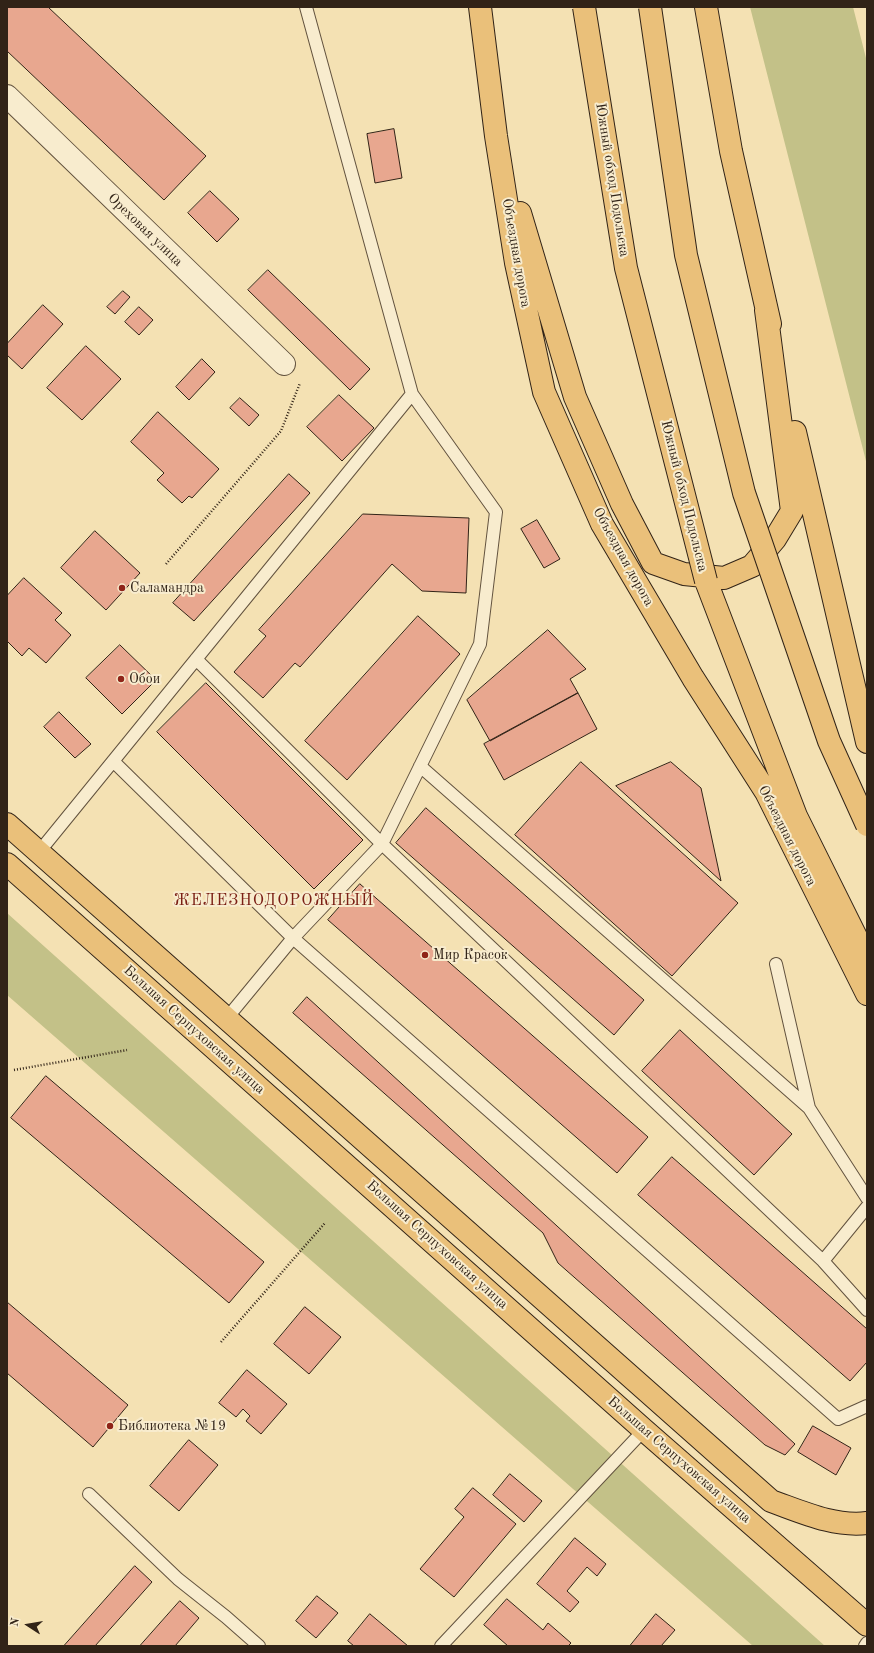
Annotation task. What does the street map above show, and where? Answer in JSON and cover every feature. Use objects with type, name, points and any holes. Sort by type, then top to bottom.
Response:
[{"type":"main road","name":"Объездная дорога","points":[[480,7],[496,136],[516,264],[544,392],[602,524],[693,678],[766,792],[867,994]]},
{"type":"main road","name":"Южный обход Подольска","points":[[584,7],[626,268],[706,581],[796,816],[867,959]]},
{"type":"main road","points":[[650,7],[686,255],[744,493],[829,741],[867,825]]},
{"type":"main road","points":[[706,7],[731,151],[766,310],[867,742]]},
{"type":"main road","points":[[496,136],[575,396],[622,504],[654,563],[684,574],[724,578],[752,566],[775,539],[792,511],[766,310]]},
{"type":"main road","name":"Большая Серпуховская улица","points":[[7,824],[772,1501],[819,1519],[860,1524],[867,1523]]},
{"type":"main road","name":"Большая Серпуховская улица","points":[[7,864],[644,1430],[867,1625]]},
{"type":"street","name":"Ореховая улица","points":[[7,96],[284,364]]},
{"type":"lane","points":[[227,1018],[293,938],[382,844],[480,644],[496,512],[412,394],[306,7]]},
{"type":"lane","points":[[39,852],[412,394]]},
{"type":"lane","points":[[196,659],[382,844],[823,1261],[867,1310]]},
{"type":"lane","points":[[113,761],[293,938],[838,1419],[867,1406]]},
{"type":"lane","points":[[420,766],[809,1108],[867,1198]]},
{"type":"lane","points":[[776,964],[809,1108]]},
{"type":"lane","points":[[823,1261],[867,1207]]},
{"type":"lane","points":[[441,1646],[644,1430]]},
{"type":"lane","points":[[89,1494],[178,1579],[226,1617],[259,1646]]},
{"type":"path","points":[[166,564],[281,431],[296,398],[301,380],[284,364]]},
{"type":"path","points":[[14,1070],[127,1050]]},
{"type":"path","points":[[221,1342],[325,1224]]},
{"type":"shaded area","points":[[750,7],[853,7],[867,62],[867,465]]},
{"type":"shaded area","points":[[7,913],[825,1646],[753,1646],[7,995]]},
{"type":"building","points":[[7,7],[48,7],[206,156],[164,200],[7,51]]},
{"type":"building","points":[[394,129],[402,178],[375,183],[367,134]]},
{"type":"building","points":[[210,191],[239,219],[217,242],[188,213]]},
{"type":"building","points":[[268,270],[370,369],[350,390],[248,290]]},
{"type":"building","points":[[123,291],[130,297],[115,314],[107,307]]},
{"type":"building","points":[[43,305],[63,324],[22,369],[7,355],[7,344]]},
{"type":"building","points":[[139,307],[153,320],[139,335],[125,322]]},
{"type":"building","points":[[86,346],[121,379],[82,420],[47,388]]},
{"type":"building","points":[[202,359],[215,372],[189,400],[176,387]]},
{"type":"building","points":[[339,395],[374,428],[342,461],[307,427]]},
{"type":"building","points":[[240,398],[259,415],[249,426],[230,408]]},
{"type":"building","points":[[158,412],[219,469],[192,498],[189,496],[182,503],[157,480],[164,473],[131,442]]},
{"type":"building","points":[[289,474],[310,493],[194,621],[173,603]]},
{"type":"building","points":[[363,514],[469,518],[466,593],[422,591],[392,564],[300,667],[295,663],[263,698],[234,672],[266,636],[259,630]]},
{"type":"building","points":[[537,520],[560,559],[544,568],[521,529]]},
{"type":"building","points":[[95,531],[140,573],[106,610],[61,568]]},
{"type":"building","points":[[24,578],[62,613],[55,620],[71,635],[46,663],[29,648],[22,656],[7,641],[7,596]]},
{"type":"building","points":[[418,616],[460,654],[347,780],[305,741]]},
{"type":"building","points":[[548,630],[586,669],[570,679],[578,693],[490,741],[467,700]]},
{"type":"building","name":"Обои","points":[[120,645],[156,680],[122,714],[86,678]]},
{"type":"building","points":[[206,683],[363,840],[314,889],[157,732]]},
{"type":"building","points":[[578,693],[597,729],[504,780],[484,744]]},
{"type":"building","points":[[59,712],[91,744],[75,758],[44,727]]},
{"type":"building","points":[[581,762],[738,903],[672,976],[515,835]]},
{"type":"building","points":[[671,762],[701,788],[721,881],[616,786]]},
{"type":"building","points":[[426,808],[644,1000],[614,1035],[396,843]]},
{"type":"building","points":[[360,884],[648,1137],[617,1173],[328,920]]},
{"type":"building","points":[[307,997],[795,1444],[785,1455],[765,1445],[558,1263],[543,1233],[293,1013]]},
{"type":"building","points":[[680,1030],[792,1134],[754,1175],[642,1071]]},
{"type":"building","points":[[46,1076],[264,1262],[229,1303],[11,1118]]},
{"type":"building","points":[[672,1157],[867,1329],[867,1362],[850,1381],[638,1195]]},
{"type":"building","points":[[7,1302],[128,1405],[93,1447],[7,1373]]},
{"type":"building","points":[[305,1307],[341,1337],[309,1374],[274,1344]]},
{"type":"building","points":[[247,1370],[287,1404],[261,1434],[246,1421],[250,1416],[243,1409],[236,1417],[219,1403]]},
{"type":"building","points":[[813,1426],[851,1448],[836,1475],[798,1452]]},
{"type":"building","points":[[189,1440],[218,1465],[179,1511],[150,1486]]},
{"type":"building","points":[[510,1474],[542,1501],[524,1522],[493,1495]]},
{"type":"building","points":[[473,1488],[516,1524],[454,1597],[420,1569],[464,1517],[455,1509]]},
{"type":"building","points":[[575,1538],[606,1564],[597,1576],[587,1567],[567,1591],[579,1602],[570,1612],[537,1584]]},
{"type":"building","points":[[135,1566],[152,1582],[95,1646],[64,1646]]},
{"type":"building","points":[[317,1596],[338,1613],[316,1638],[296,1621]]},
{"type":"building","points":[[507,1599],[543,1630],[548,1623],[571,1643],[568,1646],[508,1646],[484,1625]]},
{"type":"building","points":[[180,1601],[199,1618],[175,1646],[140,1646]]},
{"type":"building","points":[[370,1614],[408,1646],[354,1646],[348,1641]]},
{"type":"building","points":[[656,1614],[675,1630],[661,1646],[630,1646]]},
{"type":"place","name":"Саламандра","points":[[122,588]]},
{"type":"place","name":"Обои","points":[[121,679]]},
{"type":"place","name":"Мир Красок","points":[[425,955]]},
{"type":"place","name":"Библиотека №19","points":[[110,1426]]},
{"type":"district","name":"ЖЕЛЕЗНОДОРОЖНЫЙ","points":[[274,901]]}]
